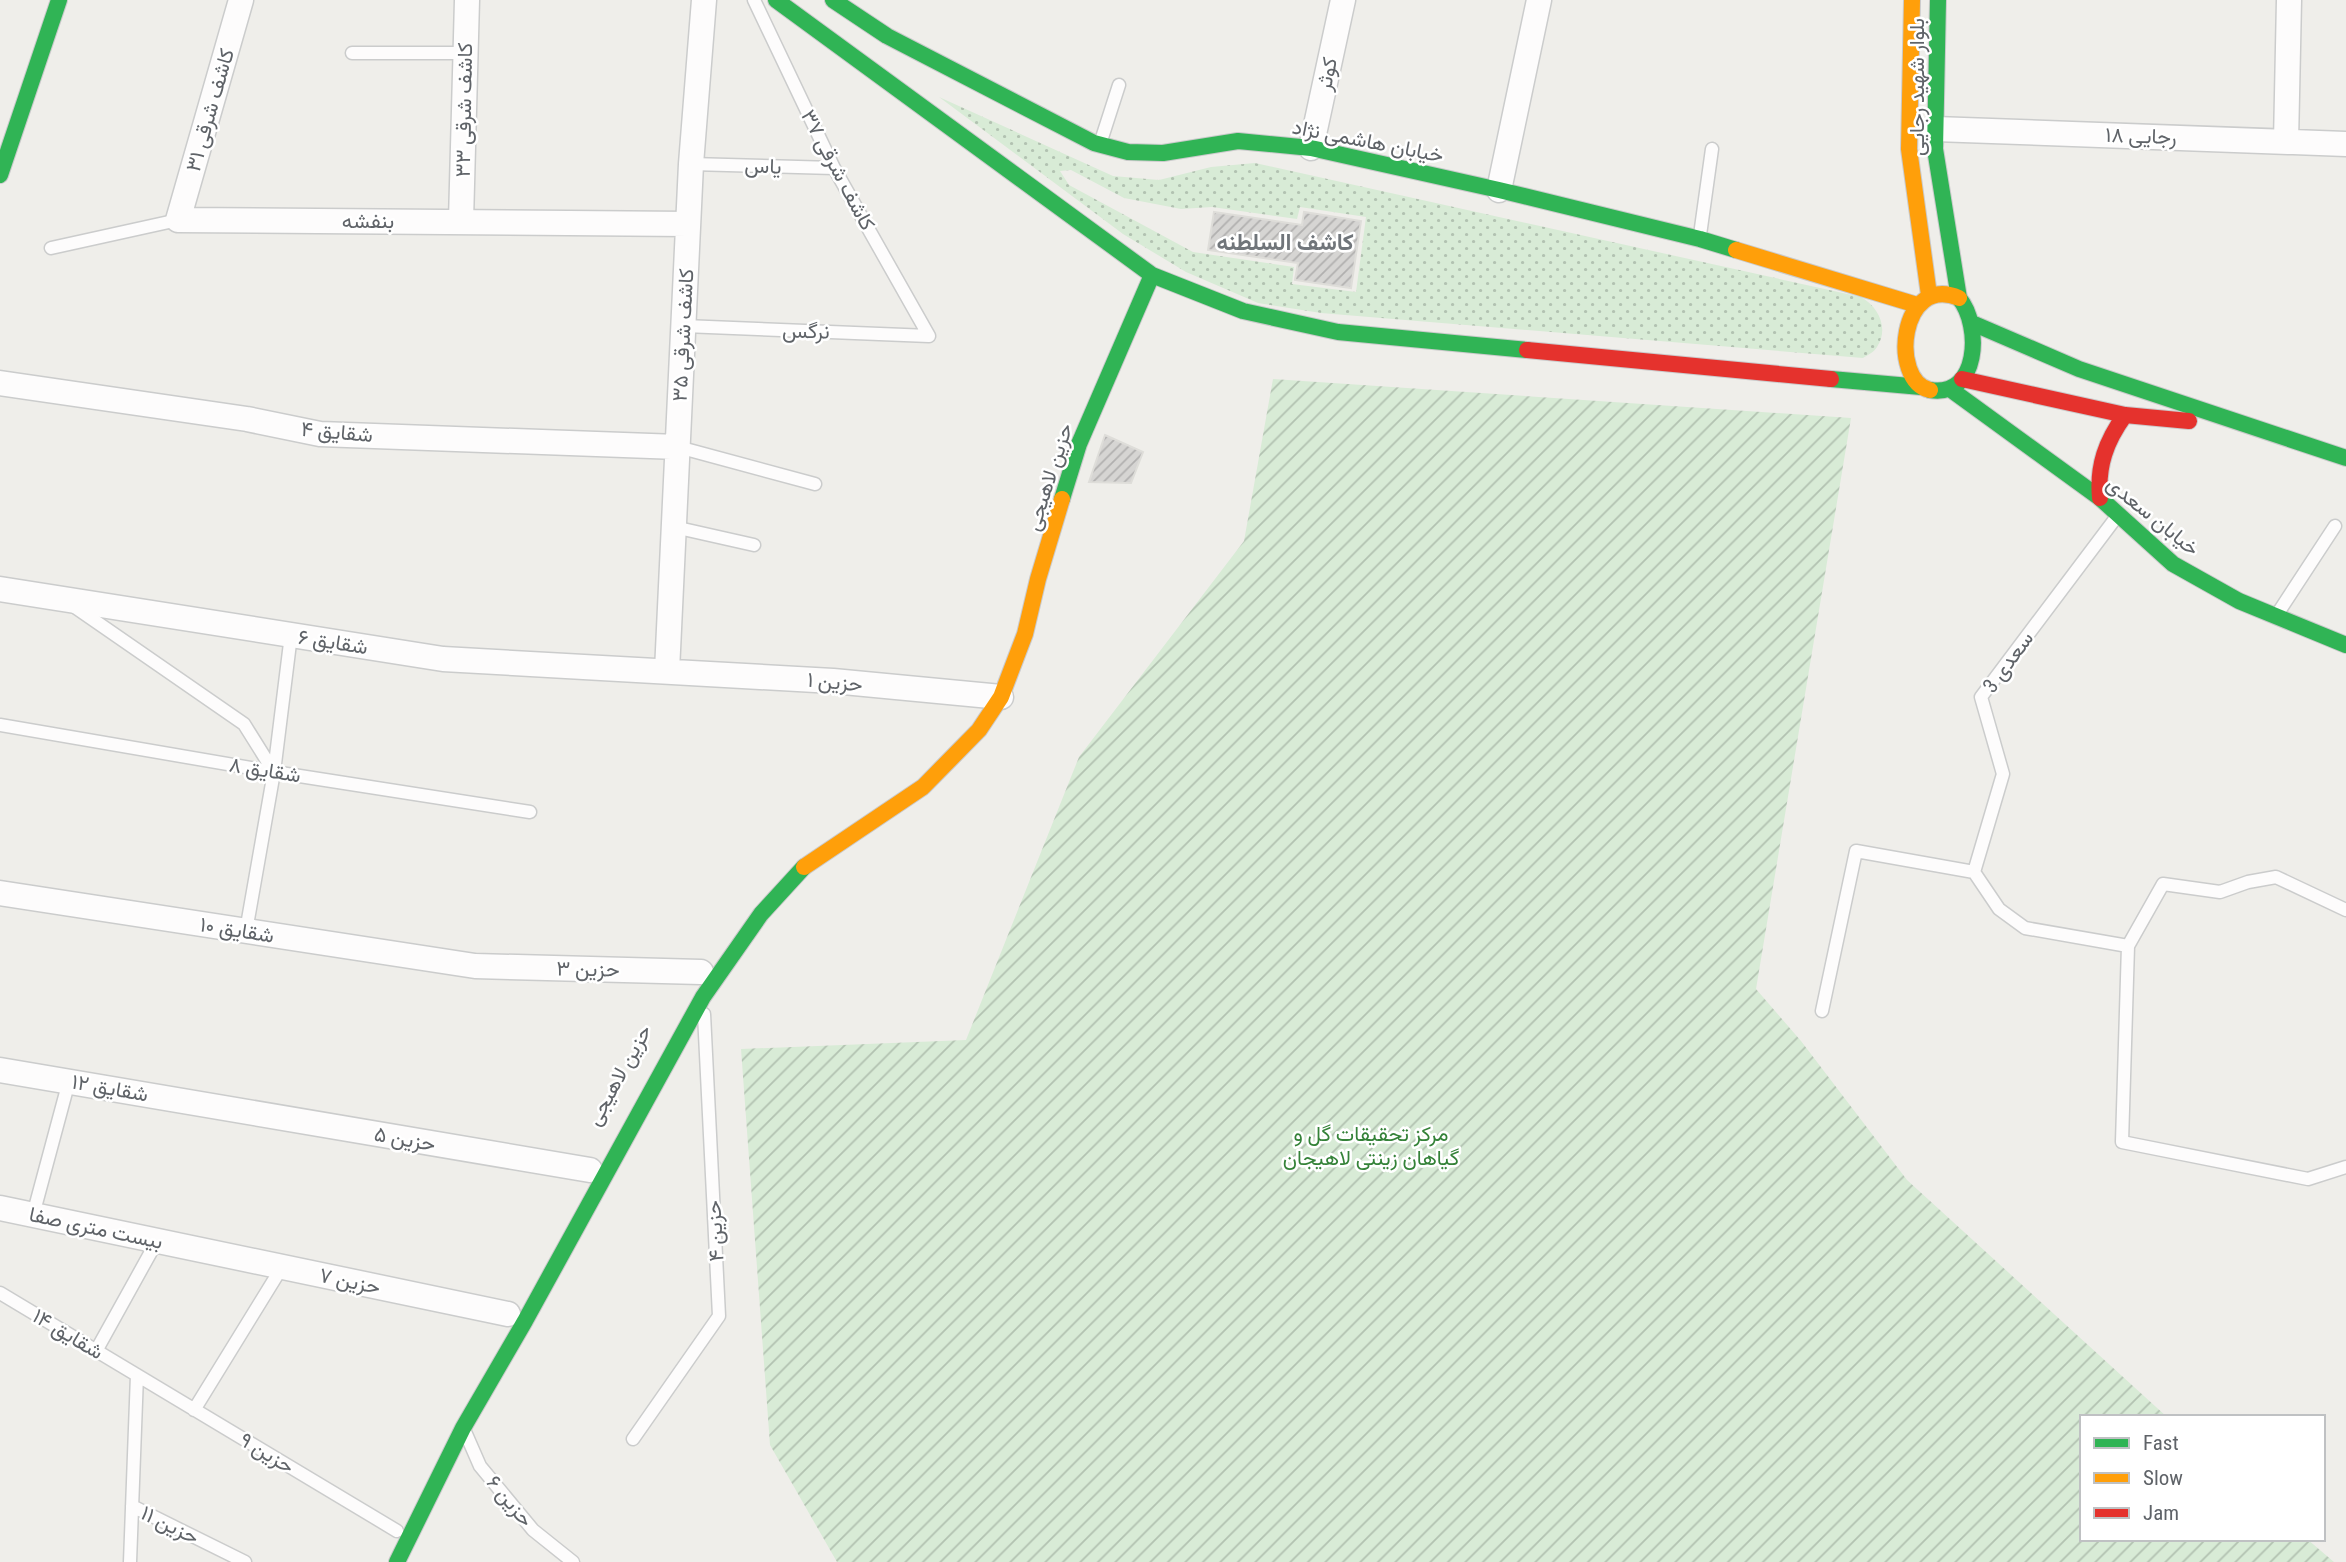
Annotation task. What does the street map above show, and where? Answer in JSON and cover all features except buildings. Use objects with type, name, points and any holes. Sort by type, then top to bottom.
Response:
[{"type":"main road","points":[[0,175],[59,0]]},
{"type":"main road","points":[[776,0],[1152,275],[1243,311],[1338,332],[1921,387],[1938,392],[1956,384],[1968,367],[1974,345],[1968,310],[1959,298],[1945,293],[1923,300],[1911,318],[1905,340],[1911,375],[1921,387]]},
{"type":"main road","name":"خیابان هاشمی نژاد","points":[[833,0],[887,36],[1100,144],[1128,152],[1163,153],[1238,141],[1311,148],[1700,239],[1923,300]]},
{"type":"main road","name":"بلوار شهید رجایی","points":[[1912,0],[1909,149],[1919,224],[1923,300]]},
{"type":"main road","name":"بلوار شهید رجایی","points":[[1938,0],[1935,149],[1959,298]]},
{"type":"main road","points":[[1919,224],[1925,230],[1936,233],[1940,230],[1945,214]]},
{"type":"main road","name":"حزین لاهیجی","points":[[397,1562],[463,1427],[513,1315],[703,997],[761,914],[808,863],[923,787],[979,730],[1001,697],[1025,634],[1038,579],[1079,444],[1152,275]]},
{"type":"main road","points":[[1972,323],[2078,369],[2346,458]]},
{"type":"main road","points":[[1956,384],[2125,415],[2245,426]]},
{"type":"main road","name":"خیابان سعدی","points":[[1956,384],[2100,498],[2173,564],[2239,601],[2346,645]]},
{"type":"main road","points":[[2100,498],[2097,478],[2101,460],[2113,429],[2125,415]]},
{"type":"main road","name":"حزین لاهیجی","points":[[832,828],[926,769],[1001,697]]},
{"type":"main road","name":"حزین لاهیجی","points":[[586,1176],[705,966]]},
{"type":"main road","points":[[381,1562],[490,1350]]},
{"type":"street","name":"کاشف شرقی ۳۱","points":[[178,220],[241,0]]},
{"type":"street","name":"کاشف شرقی ۳۳","points":[[461,221],[467,0]]},
{"type":"street","name":"کاشف شرقی ۳۵","points":[[667,671],[691,164],[704,0]]},
{"type":"street","name":"کوثر","points":[[1311,148],[1343,0]]},
{"type":"street","points":[[1499,190],[1539,0]]},
{"type":"street","points":[[2286,142],[2289,0]]},
{"type":"street","name":"رجایی ۱۸","points":[[1935,129],[2346,144]]},
{"type":"street","name":"بنفشه","points":[[178,220],[688,224]]},
{"type":"street","name":"شقایق ۴","points":[[0,383],[247,419],[320,434],[678,447]]},
{"type":"street","name":"شقایق ۶","points":[[0,589],[443,659],[667,671]]},
{"type":"street","name":"حزین ۱","points":[[667,671],[833,681],[1001,697]]},
{"type":"street","name":"شقایق ۱۰","points":[[0,893],[475,966]]},
{"type":"street","name":"حزین ۳","points":[[475,966],[705,966]]},
{"type":"street","name":"شقایق ۱۲","points":[[0,1070],[220,1107]]},
{"type":"street","name":"حزین ۵","points":[[220,1107],[586,1176]]},
{"type":"street","name":"بیست متری صفا","points":[[0,1209],[192,1248]]},
{"type":"street","name":"حزین ۷","points":[[192,1248],[513,1315]]},
{"type":"lane","name":"کاشف شرقی ۳۷","points":[[754,0],[834,168],[929,336]]},
{"type":"lane","points":[[352,53],[465,53]]},
{"type":"lane","points":[[1100,144],[1119,85]]},
{"type":"lane","points":[[1700,239],[1712,149]]},
{"type":"lane","name":"یاس","points":[[691,164],[834,168]]},
{"type":"lane","name":"بنفشه","points":[[51,248],[178,220]]},
{"type":"lane","name":"نرگس","points":[[684,326],[929,336]]},
{"type":"lane","points":[[678,447],[815,484]]},
{"type":"lane","name":"سعدی 3","points":[[1974,872],[2003,774],[1981,697],[2118,515]]},
{"type":"lane","points":[[2276,617],[2335,526]]},
{"type":"lane","points":[[674,527],[754,545]]},
{"type":"lane","points":[[63,599],[244,724],[274,772]]},
{"type":"lane","points":[[246,931],[274,772],[291,635]]},
{"type":"lane","name":"شقایق ۸","points":[[0,725],[274,772],[530,811]]},
{"type":"lane","points":[[1822,1011],[1856,851],[1974,872],[1999,909],[2025,928],[2128,946]]},
{"type":"lane","points":[[2346,910],[2276,877],[2249,881],[2220,892],[2163,884],[2128,946],[2122,1142],[2308,1179],[2346,1167]]},
{"type":"lane","name":"حزین ۴","points":[[634,1439],[719,1316],[703,997]]},
{"type":"lane","points":[[33,1215],[69,1081]]},
{"type":"lane","points":[[96,1351],[157,1241]]},
{"type":"lane","points":[[194,1410],[282,1267]]},
{"type":"lane","name":"شقایق ۱۴","points":[[0,1293],[137,1375]]},
{"type":"lane","points":[[130,1562],[137,1375]]},
{"type":"lane","name":"حزین ۹","points":[[137,1375],[397,1531]]},
{"type":"lane","name":"حزین ۶","points":[[463,1427],[480,1466],[533,1530],[573,1562]]},
{"type":"lane","name":"حزین ۱۱","points":[[132,1506],[245,1562]]},
{"type":"green space","points":[[939,97],[1113,176],[1159,180],[1211,167],[1255,163],[1861,297],[1877,312],[1882,333],[1876,349],[1863,358],[1321,313],[1258,303],[1186,272],[1123,234]],"holes":[[[1071,170],[1124,198],[1181,209],[1212,207],[1297,219],[1300,207],[1366,217],[1356,292],[1292,284],[1294,267],[1193,252],[1069,185],[1060,171]]]},
{"type":"green space","name":"مرکز تحقیقات گل و گیاهان زینتی لاهیجان","points":[[1273,379],[1851,418],[1756,989],[1801,1041],[1907,1180],[2165,1415],[2080,1415],[2080,1541],[2309,1541],[2334,1562],[837,1562],[770,1445],[741,1049],[966,1040],[1079,757],[1244,541]]},
{"type":"traffic: fast","points":[[0,175],[59,0]]},
{"type":"traffic: fast","points":[[776,0],[1152,275],[1243,311],[1338,332],[1527,350]]},
{"type":"traffic: fast","points":[[833,0],[887,36],[1094,143],[1128,152],[1163,153],[1238,141],[1311,148],[1499,190],[1736,250]]},
{"type":"traffic: fast","points":[[1930,390],[1946,389],[1958,383],[1967,372],[1972,358],[1973,342],[1971,325],[1959,298],[1935,149],[1938,0]]},
{"type":"traffic: fast","points":[[1062,499],[1079,444],[1152,275]]},
{"type":"traffic: fast","points":[[1972,323],[2079,369],[2346,458]]},
{"type":"traffic: fast","points":[[1831,379],[1921,387]]},
{"type":"traffic: fast","points":[[1950,389],[2100,498],[2173,564],[2239,601],[2346,645]]},
{"type":"traffic: fast","points":[[397,1562],[463,1428],[525,1321],[703,997],[761,914],[804,867]]},
{"type":"traffic: slow","points":[[1912,0],[1909,149],[1929,295]]},
{"type":"traffic: slow","points":[[1736,250],[1917,305]]},
{"type":"traffic: slow","points":[[1930,390],[1917,382],[1909,368],[1907,331],[1913,314],[1924,301],[1939,294],[1959,298]]},
{"type":"traffic: slow","points":[[804,867],[923,787],[979,730],[1001,697],[1025,634],[1062,499]]},
{"type":"traffic: jam","points":[[1527,350],[1831,379]]},
{"type":"traffic: jam","points":[[1962,379],[2125,415],[2189,421]]},
{"type":"traffic: jam","points":[[2100,498],[2104,454],[2125,415]]},
{"type":"district","name":"کاشف السلطنه","points":[[1285,242]]}]
